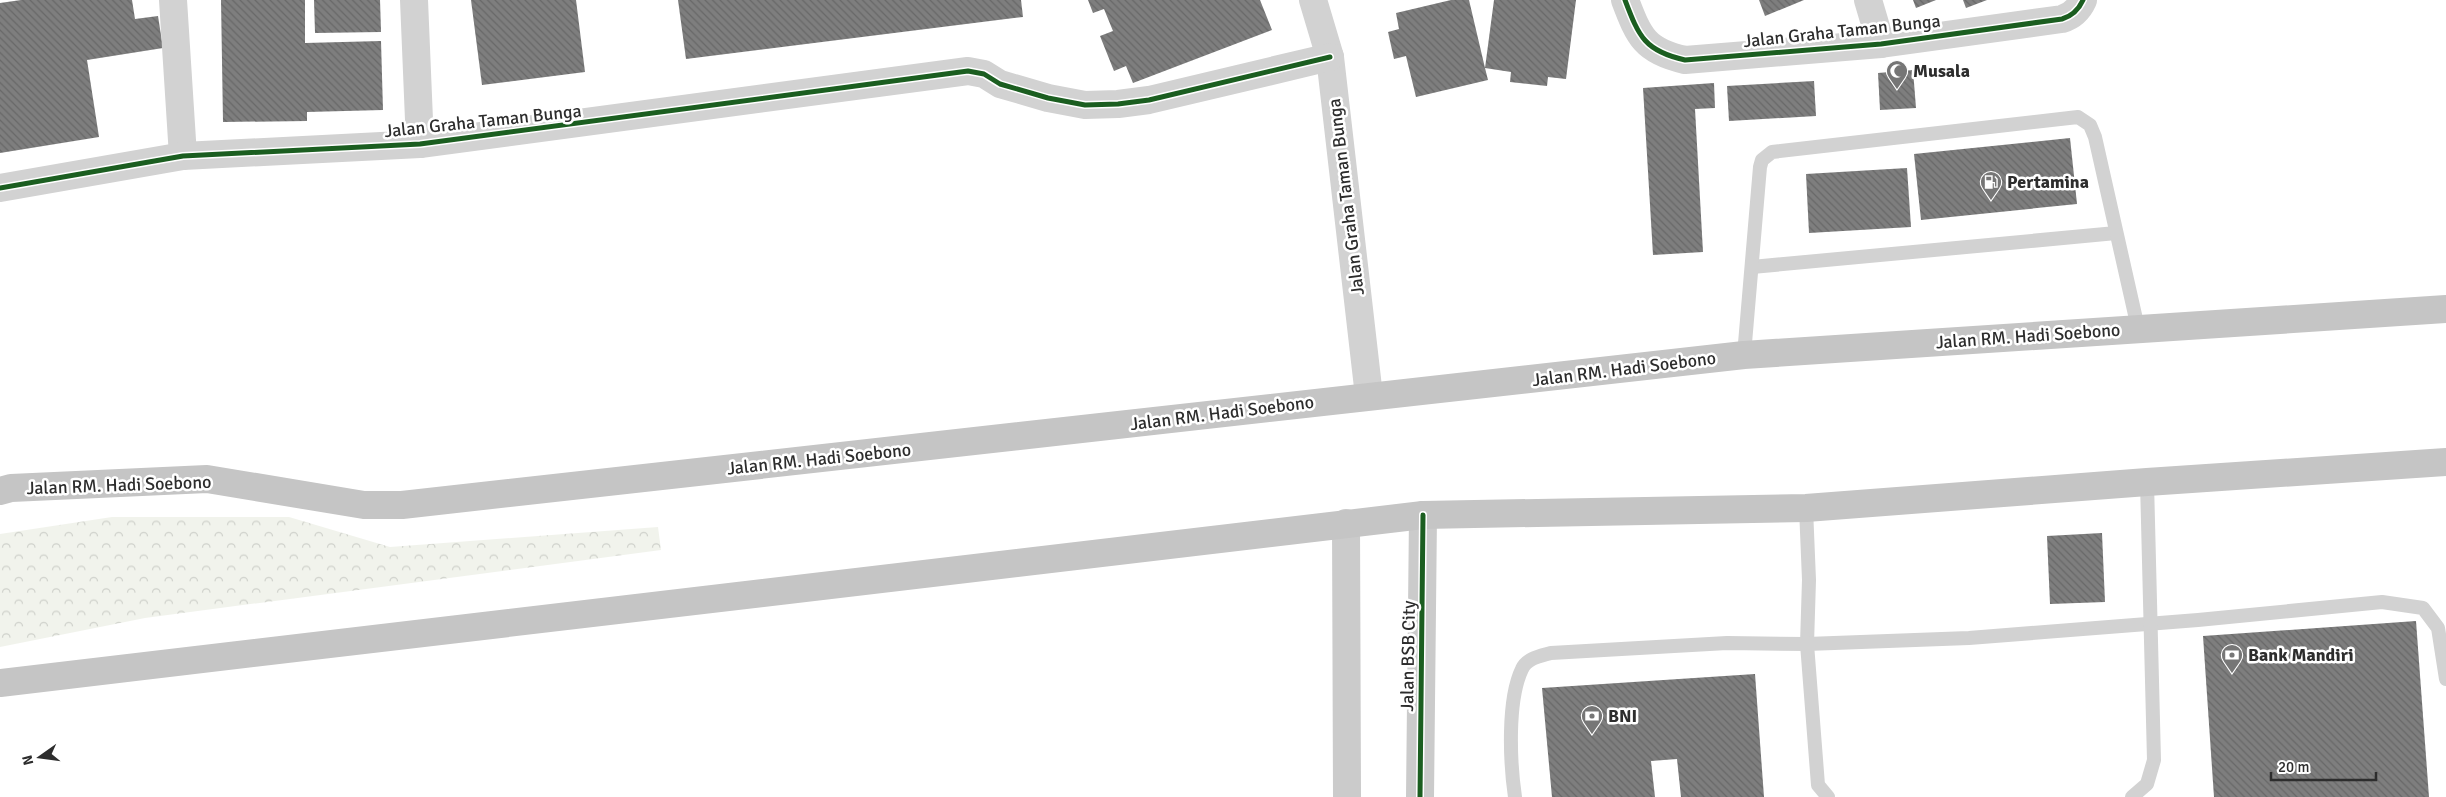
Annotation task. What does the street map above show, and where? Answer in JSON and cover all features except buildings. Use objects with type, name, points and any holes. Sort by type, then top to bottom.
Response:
[{"type":"main road","name":"Jalan RM. Hadi Soebono","points":[[0,491],[11,488],[207,479],[364,505],[402,505],[1369,396],[1425,392],[1744,356],[2138,328],[2446,309]]},
{"type":"main road","points":[[0,683],[1423,515],[1806,508],[2446,462]]},
{"type":"street","points":[[173,0],[183,156]]},
{"type":"street","name":"Jalan Graha Taman Bunga","points":[[414,0],[420,144]]},
{"type":"street","name":"Jalan Graha Taman Bunga","points":[[1313,0],[1330,57],[1369,396]]},
{"type":"street","name":"Jalan Graha Taman Bunga","points":[[1625,0],[1636,28],[1647,44],[1664,55],[1685,60],[1881,44],[2062,19],[2077,9],[2083,0]]},
{"type":"street","name":"Jalan Graha Taman Bunga","points":[[1868,0],[1881,44]]},
{"type":"street","name":"Jalan Graha Taman Bunga","points":[[0,188],[183,156],[420,144],[968,71],[984,74],[1000,84],[1048,98],[1085,105],[1118,104],[1149,100],[1330,57]]},
{"type":"street","name":"Jalan BSB City","points":[[1420,797],[1423,515]]},
{"type":"street","points":[[1346,523],[1347,797]]},
{"type":"lane","points":[[1744,356],[1760,167],[1762,160],[1772,152],[2078,116],[2090,125],[2095,137],[2138,328]]},
{"type":"lane","points":[[1752,267],[2116,233]]},
{"type":"lane","points":[[2132,797],[2147,784],[2154,760],[2147,482]]},
{"type":"lane","points":[[1806,508],[1809,580],[1806,644],[1818,785],[1828,797]]},
{"type":"lane","points":[[1515,797],[1512,778],[1512,709],[1522,668],[1534,658],[1551,653],[1727,643],[1806,644],[1970,638],[2152,624],[2382,602],[2409,604],[2423,608],[2438,628],[2446,679]]},
{"type":"green space","points":[[112,517],[289,517],[390,547],[658,527],[661,550],[145,618],[0,647],[0,534]]},
{"type":"cycle path","points":[[1625,0],[1635,24],[1645,40],[1661,52],[1685,60],[1881,44],[2062,19],[2075,12],[2083,0]]},
{"type":"cycle path","points":[[0,188],[183,156],[420,144],[968,71],[984,74],[1000,84],[1048,98],[1085,105],[1118,104],[1149,100],[1330,57]]},
{"type":"cycle path","points":[[1420,797],[1423,515]]},
{"type":"place","name":"Musala","points":[[1897,90]]},
{"type":"place","name":"Pertamina","points":[[1991,201]]},
{"type":"place","name":"Bank Mandiri","points":[[2232,674]]},
{"type":"place","name":"BNI","points":[[1592,735]]}]
